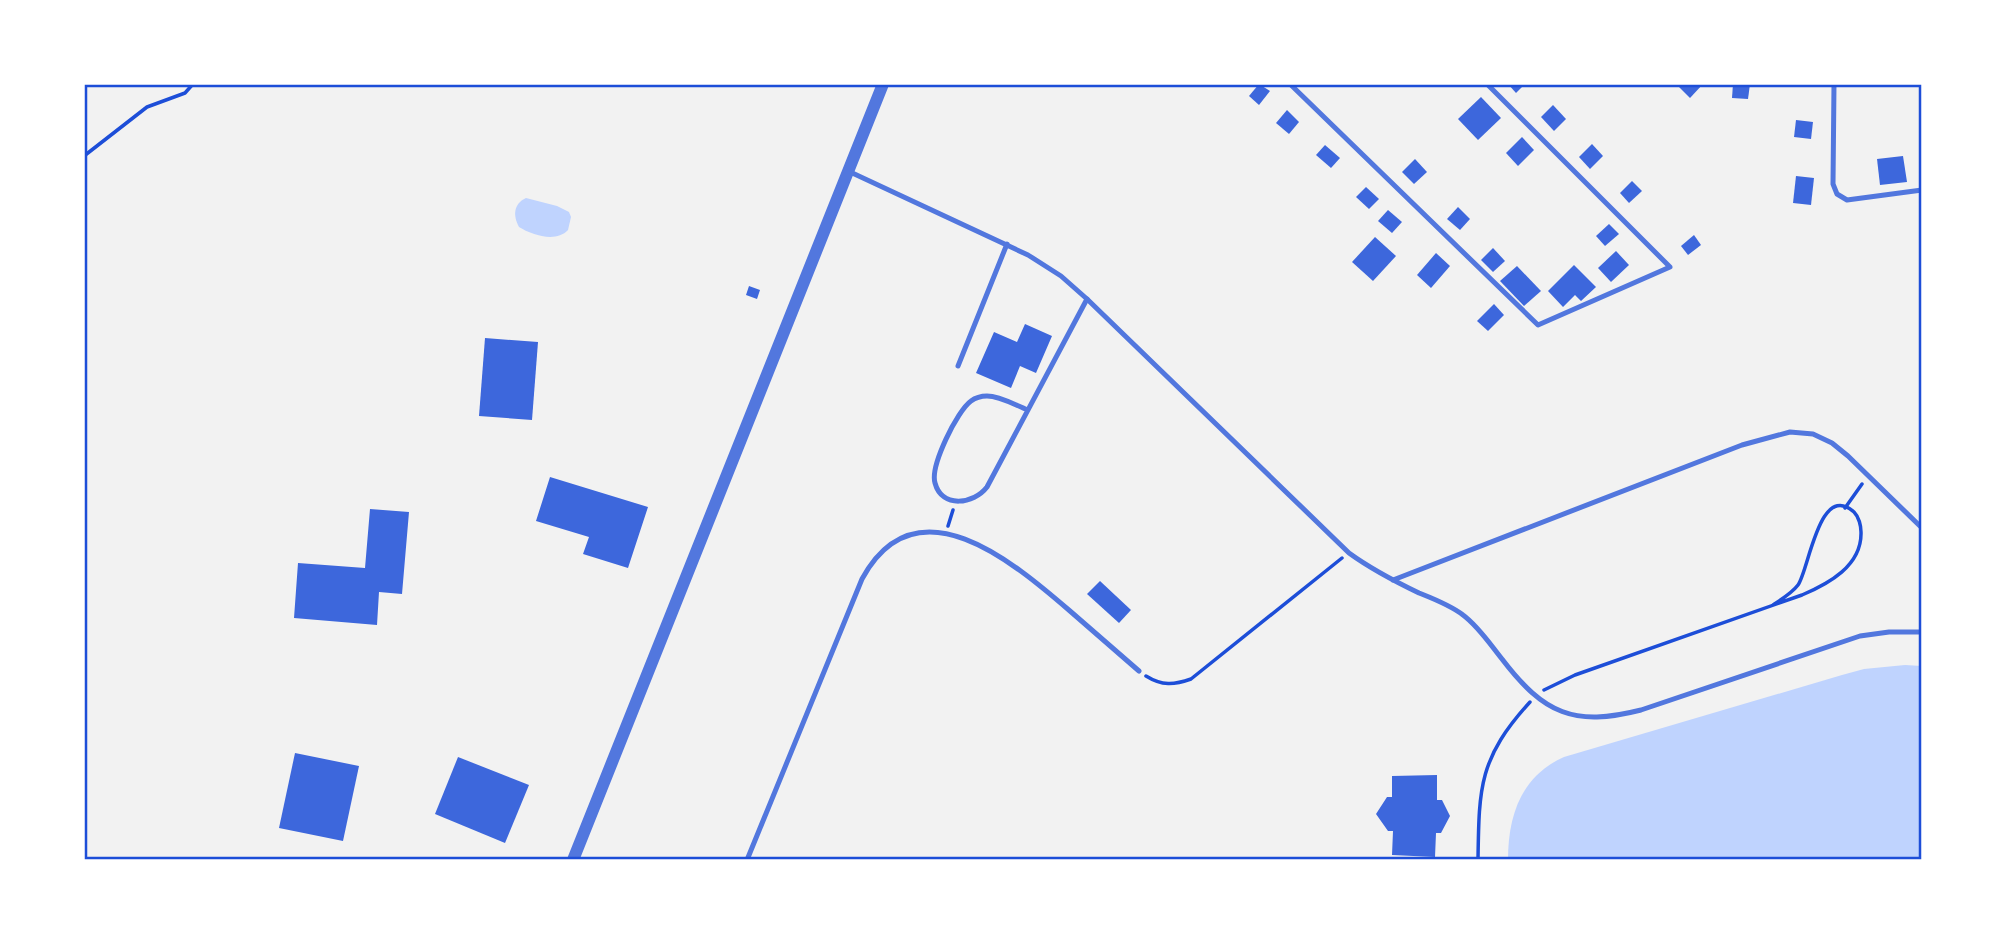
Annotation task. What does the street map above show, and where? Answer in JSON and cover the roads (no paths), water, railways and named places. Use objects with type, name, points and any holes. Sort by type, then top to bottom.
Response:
[{"type":"street","points":[[573,860],[883,84]]},
{"type":"lane","points":[[1290,84],[1538,325],[1670,267],[1488,84]]},
{"type":"lane","points":[[1834,84],[1833,184],[1837,194],[1847,200],[1922,190]]},
{"type":"lane","points":[[848,171],[1007,244],[1045,265],[1087,299],[1349,553],[1369,568],[1462,614],[1477,628],[1517,679],[1535,696],[1575,716],[1596,719],[1642,710],[1860,636],[1889,632],[1922,632]]},
{"type":"lane","points":[[958,366],[1007,244]]},
{"type":"lane","points":[[1028,410],[988,396],[971,401],[963,409],[936,464],[935,485],[939,491],[955,501],[972,500],[981,495],[987,487],[1028,410],[1087,299]]},
{"type":"lane","points":[[1393,580],[1769,436],[1790,432],[1813,434],[1832,443],[1922,528]]},
{"type":"lane","points":[[747,860],[862,579],[883,548],[900,538],[935,532],[974,542],[1009,562],[1048,592],[1139,671]]},
{"type":"water","points":[[526,198],[569,212],[571,217],[568,230],[551,237],[530,233],[519,227],[515,211]]},
{"type":"water","points":[[1922,666],[1922,860],[1508,860],[1514,813],[1527,786],[1549,765],[1564,757],[1864,669]]}]
